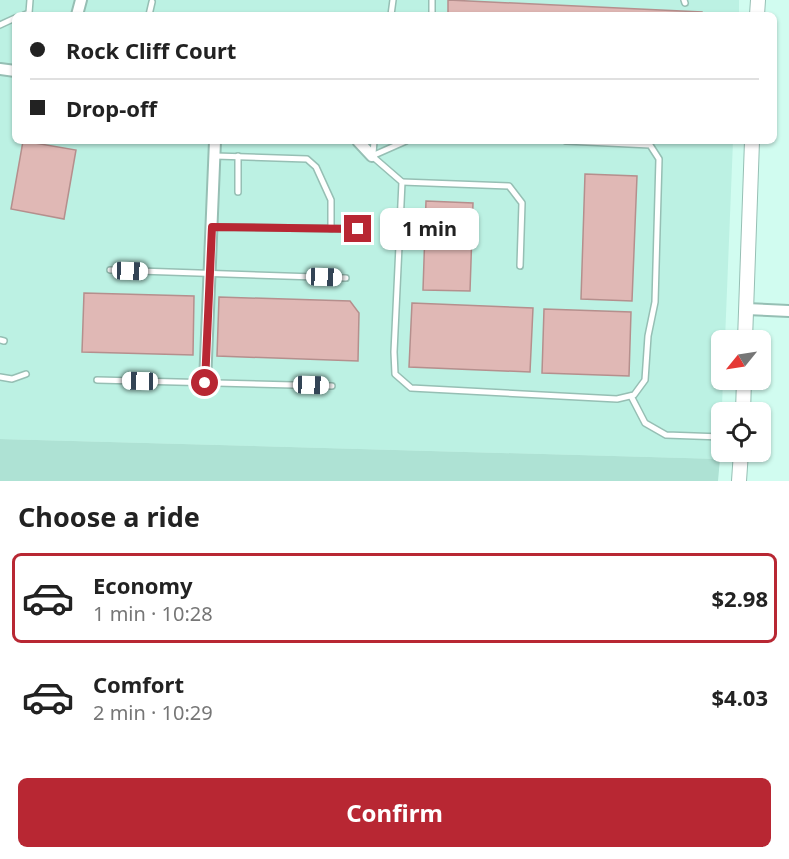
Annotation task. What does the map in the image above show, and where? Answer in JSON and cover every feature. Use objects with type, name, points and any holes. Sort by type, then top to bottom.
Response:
[{"type":"street","points":[[205,383],[216,144]]},
{"type":"street","points":[[361,144],[372,156]]},
{"type":"street","points":[[746,330],[753,144]]},
{"type":"street","points":[[747,309],[789,311]]},
{"type":"street","points":[[739,481],[740,462]]},
{"type":"lane","points":[[150,12],[152,2]]},
{"type":"lane","points":[[372,156],[374,144]]},
{"type":"lane","points":[[372,156],[399,144]]},
{"type":"lane","points":[[402,182],[394,352],[395,374],[411,388],[617,399],[634,395],[645,380],[648,336],[654,302],[659,159],[650,145],[629,144]]},
{"type":"lane","points":[[215,156],[302,158],[312,162],[331,200],[331,229]]},
{"type":"lane","points":[[238,156],[238,192]]},
{"type":"lane","points":[[372,156],[402,182],[508,186],[522,203],[520,266]]},
{"type":"lane","points":[[212,227],[358,229]]},
{"type":"lane","points":[[110,270],[346,278]]},
{"type":"lane","points":[[0,377],[12,379],[27,374]]},
{"type":"lane","points":[[97,380],[332,386]]},
{"type":"lane","points":[[631,396],[645,423],[666,435],[711,437]]},
{"type":"shaded area","points":[[0,0],[739,0],[739,12],[12,12],[12,144],[733,144],[725,330],[711,330],[711,390],[723,390],[722,402],[711,402],[711,459],[0,439]]},
{"type":"shaded area","points":[[0,439],[711,459],[711,462],[720,462],[718,481],[0,481]]},
{"type":"building","points":[[448,0],[702,12],[448,12]]},
{"type":"building","points":[[22,144],[41,144],[76,150],[64,219],[11,209]]},
{"type":"building","points":[[585,174],[637,176],[632,301],[581,299]]},
{"type":"building","points":[[426,201],[473,203],[470,291],[423,290]]},
{"type":"building","points":[[84,293],[194,296],[193,355],[82,352]]},
{"type":"building","points":[[219,297],[350,301],[359,313],[358,361],[217,356]]},
{"type":"building","points":[[412,303],[533,308],[530,372],[409,367]]},
{"type":"building","points":[[544,309],[631,312],[629,376],[542,373]]},
{"type":"route","points":[[205,383],[212,227],[358,229]]}]
